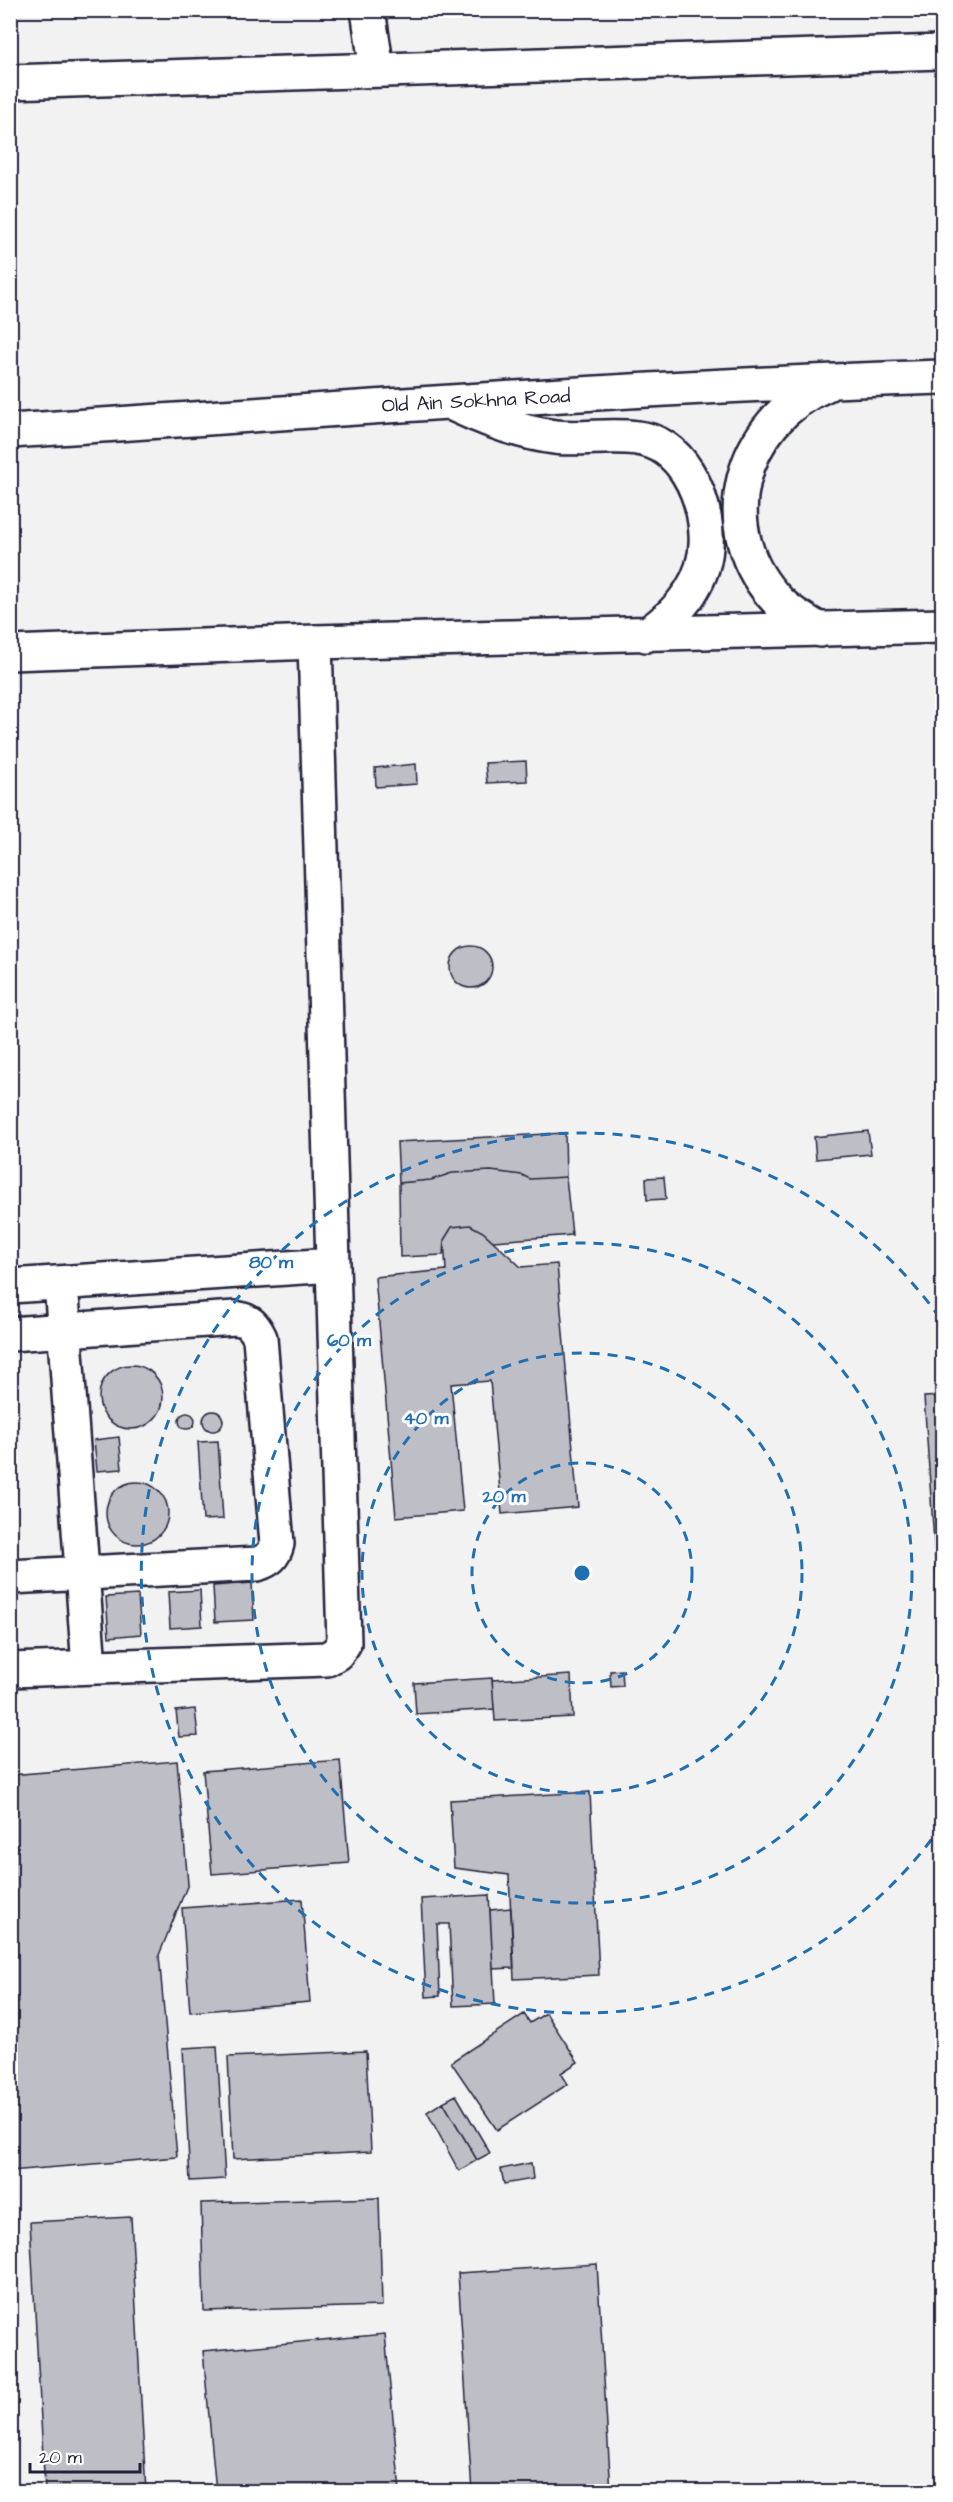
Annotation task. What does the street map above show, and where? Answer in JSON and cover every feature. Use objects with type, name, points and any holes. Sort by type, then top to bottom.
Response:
[{"type":"main road","points":[[368,10],[377,70]]},
{"type":"main road","points":[[10,82],[942,52]]},
{"type":"main road","name":"Old Ain Sokhna Road","points":[[10,431],[449,402],[942,377]]},
{"type":"main road","points":[[820,630],[798,618],[779,602],[763,583],[751,562],[740,513],[741,489],[751,456],[758,441],[772,422],[790,404],[811,390],[834,381]]},
{"type":"main road","points":[[449,402],[483,418],[518,430],[554,437],[637,438],[651,441],[679,462],[691,478],[700,498],[705,518],[706,541],[703,564],[682,605],[666,622],[646,635]]},
{"type":"main road","points":[[10,653],[315,642],[942,627]]},
{"type":"main road","points":[[10,1670],[327,1659],[337,1653],[344,1643],[315,642]]},
{"type":"main road","points":[[10,1286],[333,1265]]},
{"type":"main road","points":[[61,1283],[89,1667]]},
{"type":"main road","points":[[10,1334],[235,1318],[247,1320],[256,1328],[260,1338],[277,1544],[275,1554],[267,1561],[257,1564],[10,1577]]},
{"type":"building","points":[[526,761],[527,781],[487,783],[485,763]]},
{"type":"building","points":[[416,764],[417,784],[376,787],[375,768]]},
{"type":"building","points":[[471,946],[486,952],[492,967],[486,982],[471,988],[456,982],[450,967],[456,952]]},
{"type":"building","points":[[868,1131],[871,1154],[816,1159],[814,1137]]},
{"type":"building","points":[[565,1133],[566,1177],[530,1179],[522,1175],[491,1171],[452,1173],[431,1180],[399,1183],[397,1142]]},
{"type":"building","points":[[491,1171],[522,1175],[530,1179],[566,1177],[572,1235],[493,1241],[470,1225],[452,1227],[444,1240],[443,1255],[400,1257],[399,1183],[431,1180],[452,1173]]},
{"type":"building","points":[[664,1177],[666,1199],[647,1200],[646,1178]]},
{"type":"building","points":[[470,1225],[483,1232],[521,1267],[557,1264],[578,1507],[502,1514],[490,1381],[451,1384],[463,1511],[396,1517],[375,1277],[446,1270],[444,1240],[452,1227]]},
{"type":"building","points":[[131,1365],[149,1371],[157,1379],[163,1397],[157,1415],[149,1423],[131,1429],[113,1423],[105,1415],[99,1397],[105,1379],[113,1371]]},
{"type":"building","points":[[942,1396],[942,1657],[924,1397]]},
{"type":"building","points":[[213,1411],[220,1414],[223,1421],[220,1428],[213,1431],[206,1428],[203,1421],[206,1414]]},
{"type":"building","points":[[187,1413],[195,1421],[187,1429],[179,1421]]},
{"type":"building","points":[[119,1437],[122,1469],[97,1471],[94,1440]]},
{"type":"building","points":[[218,1441],[223,1519],[203,1520],[198,1442]]},
{"type":"building","points":[[137,1482],[149,1484],[159,1491],[166,1501],[168,1513],[166,1525],[159,1535],[149,1542],[137,1544],[125,1542],[115,1535],[108,1525],[106,1513],[108,1501],[115,1491],[125,1484]]},
{"type":"building","points":[[252,1583],[254,1620],[215,1622],[213,1586]]},
{"type":"building","points":[[200,1590],[202,1626],[170,1628],[168,1592]]},
{"type":"building","points":[[138,1595],[141,1634],[109,1637],[106,1597]]},
{"type":"building","points":[[622,1670],[623,1686],[611,1687],[610,1671]]},
{"type":"building","points":[[571,1675],[573,1717],[495,1721],[492,1680]]},
{"type":"building","points":[[492,1678],[494,1709],[416,1714],[414,1683]]},
{"type":"building","points":[[195,1709],[198,1736],[179,1737],[176,1711]]},
{"type":"building","points":[[340,1760],[349,1863],[212,1874],[203,1771]]},
{"type":"building","points":[[177,1761],[188,1884],[159,1955],[177,2157],[10,2171],[10,1775]]},
{"type":"building","points":[[590,1792],[599,1975],[514,1979],[509,1875],[454,1868],[450,1800]]},
{"type":"building","points":[[489,1895],[495,2004],[453,2006],[449,1924],[437,1924],[440,1996],[426,1997],[421,1899]]},
{"type":"building","points":[[302,1899],[310,2002],[190,2012],[182,1908]]},
{"type":"building","points":[[511,1908],[514,1968],[493,1969],[490,1910]]},
{"type":"building","points":[[546,2013],[578,2062],[561,2073],[568,2084],[497,2130],[451,2062],[524,2014],[530,2023]]},
{"type":"building","points":[[217,2046],[225,2179],[190,2181],[183,2048]]},
{"type":"building","points":[[366,2051],[371,2152],[233,2159],[228,2057]]},
{"type":"building","points":[[456,2095],[490,2153],[477,2160],[443,2102]]},
{"type":"building","points":[[443,2102],[477,2160],[459,2171],[427,2112]]},
{"type":"building","points":[[531,2163],[533,2179],[504,2184],[501,2169]]},
{"type":"building","points":[[379,2198],[382,2306],[204,2311],[201,2203]]},
{"type":"building","points":[[131,2217],[146,2492],[45,2492],[30,2222]]},
{"type":"building","points":[[597,2264],[611,2492],[472,2492],[458,2273]]},
{"type":"building","points":[[385,2334],[400,2492],[216,2492],[203,2351]]}]
